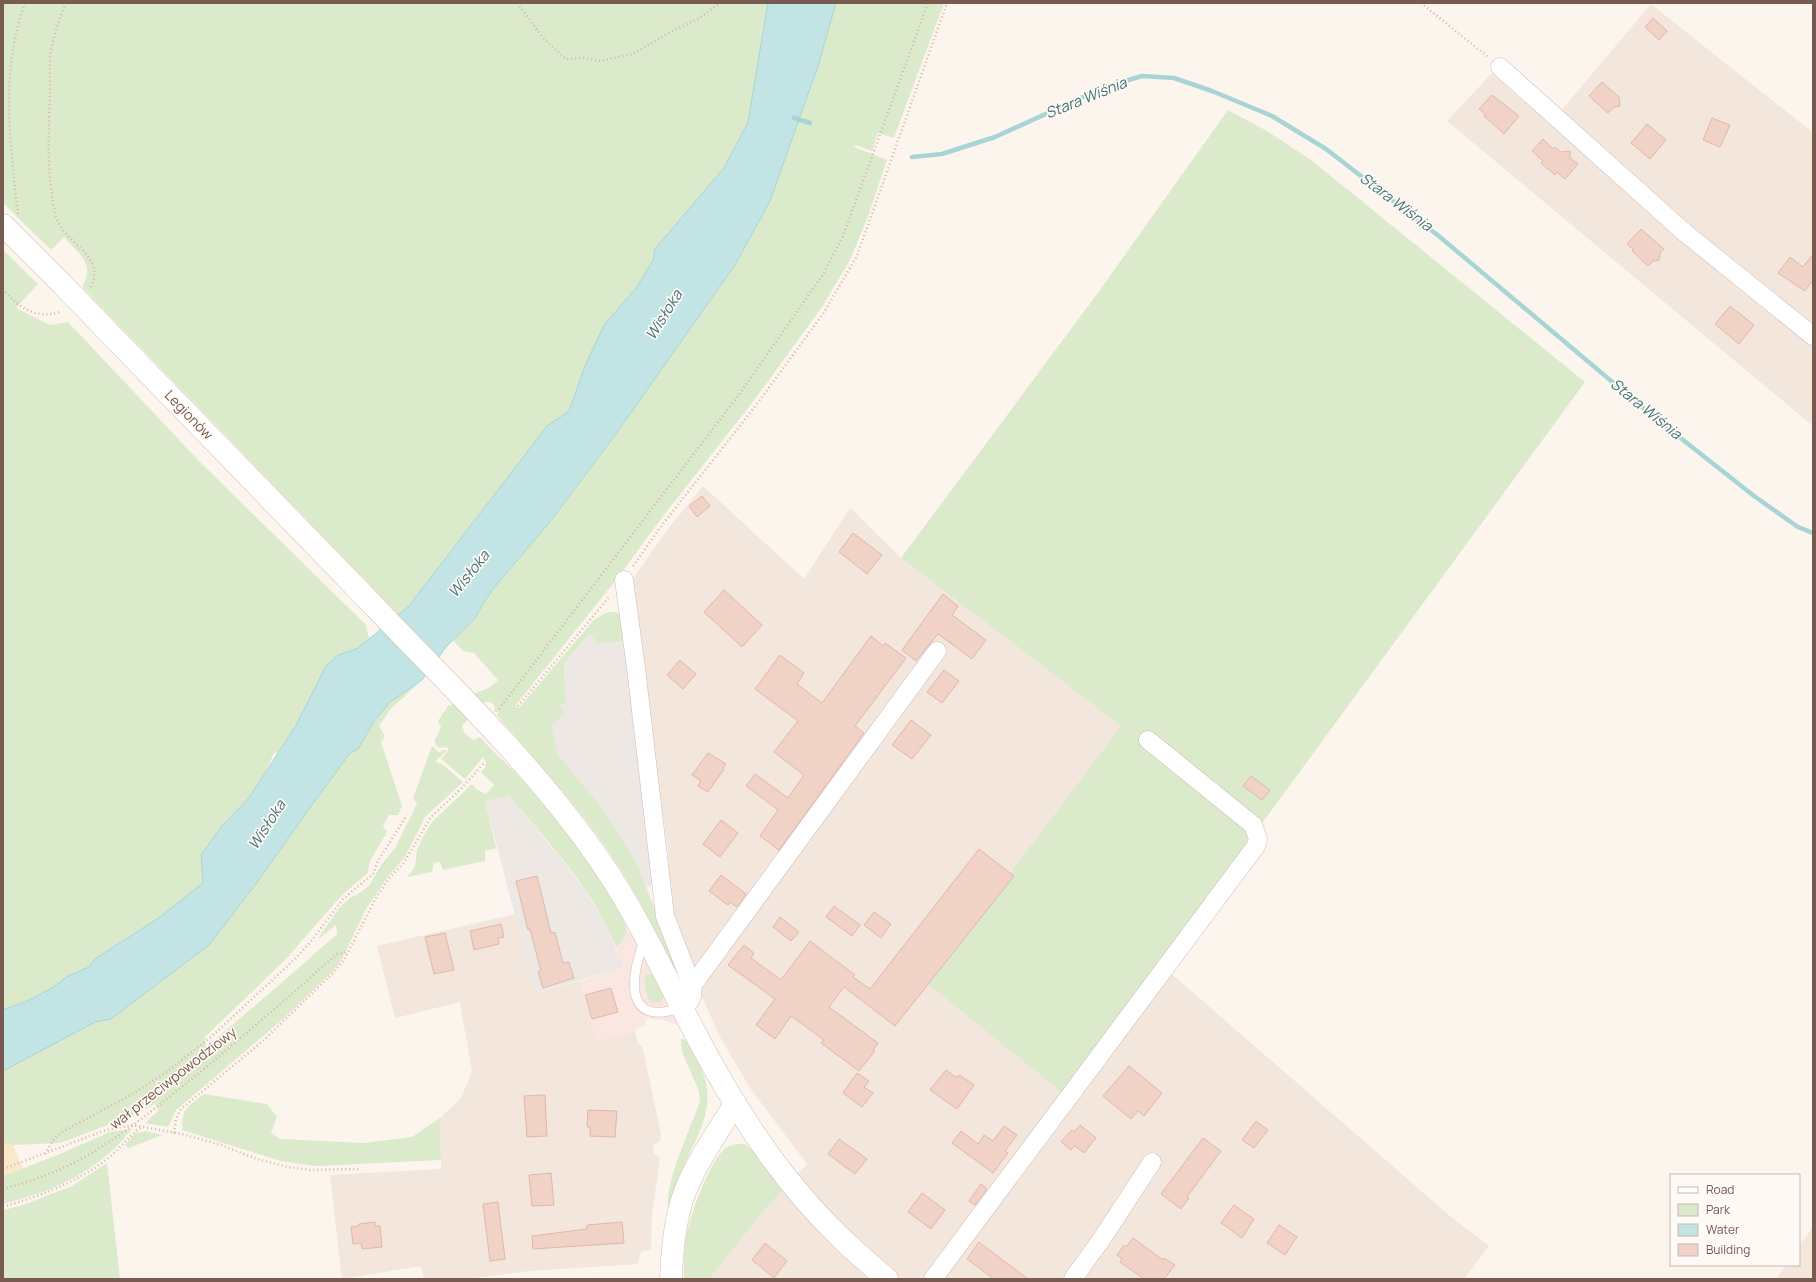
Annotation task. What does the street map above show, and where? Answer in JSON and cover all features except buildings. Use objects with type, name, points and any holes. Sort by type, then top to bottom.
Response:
[{"type":"street","points":[[1500,67],[1684,232],[1813,336]]},
{"type":"street","name":"Legionów","points":[[11,221],[57,280],[374,606],[494,717],[602,863],[646,936],[707,1056],[735,1104],[801,1194],[838,1236],[887,1279]]},
{"type":"street","points":[[624,580],[636,668],[665,916],[692,986],[693,995],[690,1002],[682,1007]]},
{"type":"street","points":[[692,986],[937,651]]},
{"type":"street","points":[[933,1279],[1256,846],[1258,839],[1253,825],[1148,740]]},
{"type":"street","points":[[671,1279],[673,1240],[682,1200],[695,1169],[735,1104]]},
{"type":"street","points":[[1073,1279],[1103,1237],[1152,1162]]},
{"type":"lane","points":[[646,936],[637,958],[635,973],[634,984],[639,1006],[650,1012],[671,1011],[682,1007]]},
{"type":"path","points":[[11,221],[9,87],[14,38],[25,3]]},
{"type":"path","points":[[66,3],[60,16],[51,51],[49,127],[51,190],[56,217],[64,232],[87,255],[96,269],[95,280],[87,293]]},
{"type":"path","points":[[517,3],[544,39],[566,59],[584,58],[600,61],[633,54],[672,30],[698,19],[720,3]]},
{"type":"path","points":[[494,717],[738,396],[822,276],[843,236],[928,3]]},
{"type":"path","points":[[518,706],[624,580],[662,525],[754,408],[824,314],[857,256],[947,3]]},
{"type":"path","points":[[1421,3],[1500,67]]},
{"type":"path","points":[[3,289],[20,307],[33,313],[60,312],[67,309]]},
{"type":"path","points":[[174,1133],[176,1119],[181,1109],[264,1040],[332,974],[344,960],[377,896],[390,877],[403,864],[431,817],[461,789],[484,763]]},
{"type":"path","points":[[45,1154],[54,1139],[62,1132],[130,1096],[168,1071],[217,1032],[295,959],[312,940],[343,899],[373,874],[378,862],[408,816]]},
{"type":"path","name":"wał przeciwpowodziowy","points":[[3,1189],[47,1175],[83,1158],[132,1125],[233,1045],[337,954],[348,952]]},
{"type":"path","points":[[3,1169],[106,1130],[132,1125],[174,1133],[222,1145],[257,1159],[288,1167],[310,1170],[359,1169]]},
{"type":"path","points":[[3,1207],[34,1198],[70,1183],[111,1155],[132,1133],[143,1127]]},
{"type":"shaded area","points":[[1651,4],[1811,131],[1813,137],[1813,426],[1447,121],[1495,70],[1560,112]]},
{"type":"shaded area","points":[[703,486],[804,579],[850,508],[901,558],[1121,726],[927,983],[1160,964],[1450,1216],[1489,1246],[1464,1279],[709,1279],[763,1212],[807,1164],[750,1088],[720,1037],[699,990],[671,915],[668,851],[630,583],[668,529]]},
{"type":"shaded area","points":[[622,623],[655,884],[646,887],[527,723],[566,703],[564,664],[590,633]]},
{"type":"shaded area","points":[[509,796],[559,856],[584,889],[608,927],[623,967],[541,992],[534,988],[485,801]]},
{"type":"shaded area","points":[[515,914],[534,988],[541,992],[580,981],[597,1039],[605,1039],[635,1031],[638,1045],[642,1045],[661,1134],[660,1141],[653,1146],[654,1154],[660,1158],[652,1214],[651,1250],[641,1251],[638,1264],[529,1271],[466,1279],[424,1279],[421,1266],[342,1279],[330,1175],[441,1169],[440,1118],[461,1098],[472,1072],[460,1002],[395,1018],[377,946]]},
{"type":"shaded area","points":[[626,927],[653,969],[683,1027],[663,1020],[646,1019],[645,1026],[635,1029],[635,1031],[605,1039],[597,1039],[580,981],[623,967],[619,960],[616,947],[621,944],[624,938]]},
{"type":"shaded area","points":[[1813,1227],[1813,1279],[1776,1279],[1785,1266],[1800,1266],[1800,1246]]},
{"type":"green space","points":[[3,3],[768,3],[748,121],[724,168],[654,250],[654,258],[637,287],[604,325],[585,366],[569,411],[547,426],[409,606],[399,615],[82,287],[86,279],[87,272],[84,260],[64,237],[51,250],[3,203]]},
{"type":"green space","points":[[836,3],[944,3],[894,138],[878,133],[872,151],[856,145],[854,147],[887,160],[867,219],[850,260],[822,307],[755,399],[664,515],[616,580],[515,706],[519,708],[592,622],[611,612],[623,615],[624,641],[597,644],[590,633],[564,664],[566,703],[560,706],[565,714],[551,725],[558,755],[603,809],[637,864],[683,980],[681,982],[656,932],[609,852],[546,771],[497,715],[498,712],[494,712],[495,707],[491,702],[485,702],[462,726],[465,734],[474,740],[480,737],[516,773],[542,802],[579,848],[601,880],[622,915],[626,927],[624,938],[616,947],[583,886],[569,867],[509,796],[485,801],[496,848],[485,851],[485,861],[443,870],[440,862],[434,863],[432,872],[407,877],[415,867],[417,850],[426,831],[433,821],[472,784],[477,790],[486,794],[494,785],[481,772],[485,768],[486,762],[483,757],[465,779],[441,759],[449,750],[446,747],[439,748],[434,742],[441,727],[438,721],[448,706],[490,687],[498,680],[474,653],[463,651],[453,640],[475,618],[493,589],[549,523],[618,431],[735,265],[770,201],[818,66]]},
{"type":"green space","points":[[1228,110],[1267,131],[1311,160],[1585,382],[1064,1094],[927,983],[1121,726],[901,558],[1097,294]]},
{"type":"green space","points":[[3,250],[38,284],[16,308],[50,325],[68,322],[199,461],[366,625],[369,639],[356,649],[338,656],[312,693],[295,727],[280,752],[274,753],[266,771],[248,799],[221,827],[201,855],[203,883],[160,917],[95,959],[89,967],[68,976],[52,988],[27,1001],[3,1010]]},
{"type":"green space","points":[[422,680],[390,710],[379,726],[385,736],[381,742],[402,806],[398,815],[389,815],[383,826],[387,832],[369,863],[368,873],[342,895],[285,960],[205,1037],[206,1047],[337,934],[336,925],[317,940],[340,907],[351,897],[355,896],[369,886],[381,865],[395,848],[417,804],[413,798],[432,746],[440,753],[442,750],[447,750],[440,758],[438,757],[436,762],[442,764],[463,782],[425,817],[405,857],[387,878],[366,909],[342,959],[334,970],[282,1020],[176,1110],[168,1127],[145,1123],[159,1110],[155,1104],[132,1116],[60,1143],[13,1145],[3,1143],[3,1070],[95,1022],[111,1019],[209,945],[256,884],[350,753],[356,749],[366,737],[383,710],[396,697]]},
{"type":"green space","points":[[652,974],[663,994],[663,998],[660,1003],[651,1002],[648,996],[645,975]]},
{"type":"green space","points":[[681,1039],[684,1039],[690,1046],[704,1075],[707,1090],[707,1104],[705,1117],[679,1176],[673,1198],[669,1206],[668,1195],[675,1168],[700,1102],[699,1091],[682,1052]]},
{"type":"green space","points":[[204,1094],[267,1104],[277,1117],[271,1133],[280,1139],[364,1143],[412,1137],[440,1118],[441,1160],[316,1166],[281,1161],[182,1130],[183,1116],[187,1108]]},
{"type":"green space","points":[[132,1129],[111,1151],[84,1172],[72,1179],[45,1191],[3,1204],[3,1176],[55,1156],[110,1132]]},
{"type":"green space","points":[[145,1131],[162,1135],[129,1148],[125,1145],[136,1133]]},
{"type":"green space","points":[[737,1144],[745,1144],[753,1151],[782,1191],[763,1212],[709,1279],[684,1279],[685,1242],[690,1220],[700,1192],[706,1177],[719,1155],[727,1147]]},
{"type":"green space","points":[[107,1163],[120,1279],[3,1279],[3,1210],[20,1206],[72,1186]]},
{"type":"sand","points":[[3,1143],[13,1145],[23,1168],[3,1176]]},
{"type":"water","name":"Wisłoka","points":[[768,3],[836,3],[818,66],[770,201],[735,265],[618,431],[549,523],[493,589],[475,618],[447,646],[422,680],[390,702],[376,719],[358,749],[350,753],[256,884],[209,945],[111,1019],[95,1022],[3,1071],[3,1010],[27,1001],[52,988],[68,976],[89,967],[95,959],[160,917],[203,883],[201,855],[221,827],[248,799],[295,727],[326,666],[338,655],[356,649],[409,606],[547,426],[569,411],[585,366],[604,325],[637,287],[654,258],[654,250],[724,168],[748,122]]},
{"type":"waterway","name":"Stara Wiśnia","points":[[912,157],[942,154],[995,137],[1105,87],[1142,76],[1174,78],[1212,91],[1272,116],[1326,149],[1440,237],[1654,417],[1754,496],[1798,527],[1813,533]]},
{"type":"waterway","name":"Stara Wiśnia","points":[[794,118],[810,123]]}]
